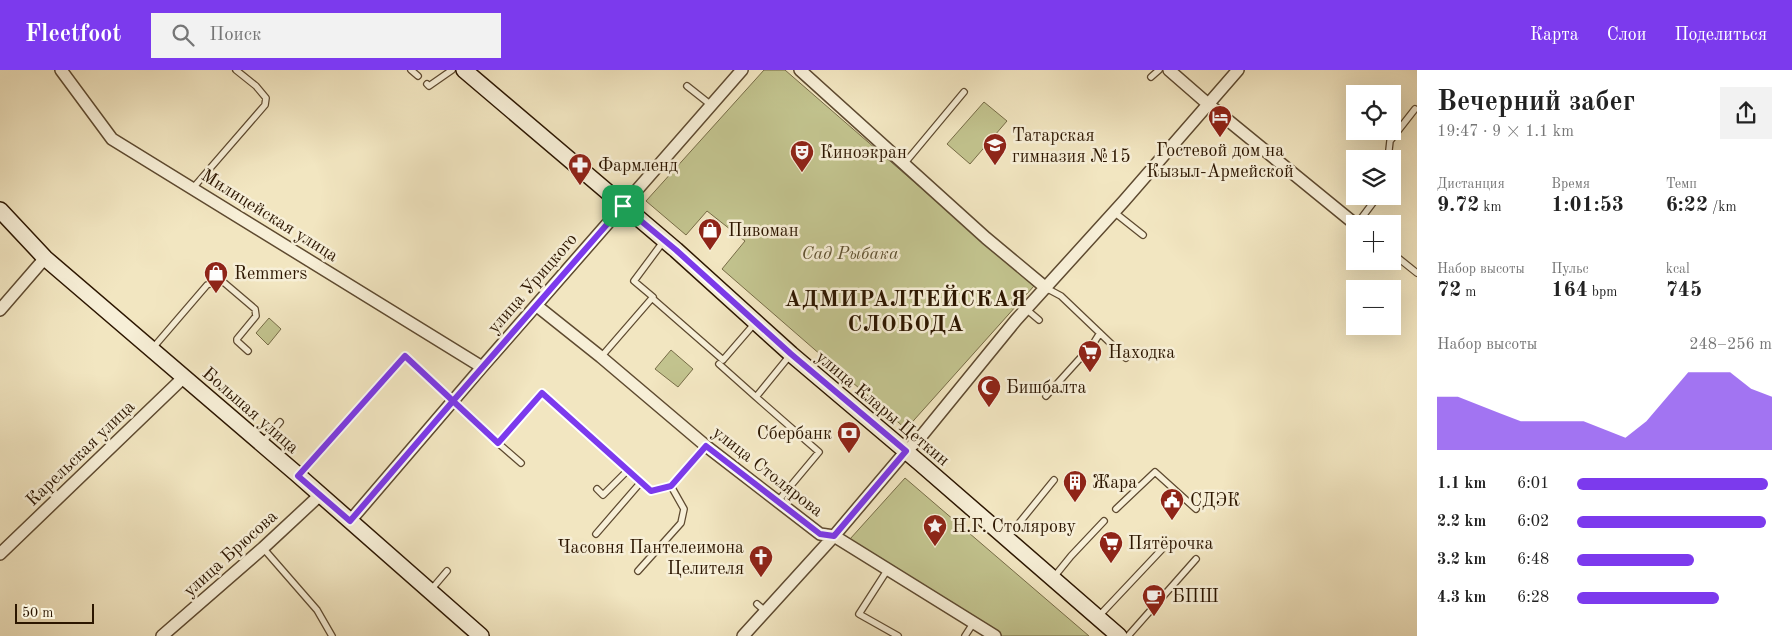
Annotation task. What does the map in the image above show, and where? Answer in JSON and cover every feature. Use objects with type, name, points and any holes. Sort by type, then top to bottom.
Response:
[{"type":"main road","name":"улица Клары Цеткин","points":[[464,70],[664,240],[755,323],[1119,636]]},
{"type":"main road","name":"Большая улица","points":[[0,210],[45,258],[262,444],[481,636]]},
{"type":"street","name":"Милицейская улица","points":[[61,70],[112,139],[482,367]]},
{"type":"street","name":"улица Урицкого","points":[[350,521],[742,70]]},
{"type":"street","points":[[800,70],[986,238],[1046,288]]},
{"type":"street","points":[[1169,70],[1346,216]]},
{"type":"street","points":[[743,636],[761,608],[834,536],[906,451],[919,439],[1016,320],[1114,212],[1238,70]]},
{"type":"street","points":[[0,310],[45,258]]},
{"type":"street","name":"улица Столярова","points":[[537,306],[601,357],[706,446],[820,534],[834,536],[995,636]]},
{"type":"street","name":"Карельская улица","points":[[0,554],[184,377]]},
{"type":"street","name":"улица Брюсова","points":[[162,636],[263,548],[320,495]]},
{"type":"lane","points":[[193,188],[265,105],[266,98],[256,86],[236,70]]},
{"type":"lane","points":[[411,70],[418,76]]},
{"type":"lane","points":[[427,84],[429,86],[452,70]]},
{"type":"lane","points":[[1151,77],[1159,70]]},
{"type":"lane","points":[[687,86],[711,105]]},
{"type":"lane","points":[[904,164],[964,92]]},
{"type":"lane","points":[[1389,150],[1390,141],[1415,109]]},
{"type":"lane","points":[[1363,215],[1371,205]]},
{"type":"lane","points":[[1114,212],[1143,235]]},
{"type":"lane","points":[[664,240],[634,280],[652,298],[723,360],[755,323]]},
{"type":"lane","points":[[1401,260],[1417,273]]},
{"type":"lane","points":[[152,349],[207,285],[221,280],[255,309],[256,316],[237,339],[237,342],[248,351]]},
{"type":"lane","points":[[1046,288],[1061,296],[1126,358]]},
{"type":"lane","points":[[601,357],[652,298]]},
{"type":"lane","points":[[1026,309],[1039,320]]},
{"type":"lane","points":[[1046,396],[1094,344],[1100,334]]},
{"type":"lane","points":[[756,397],[791,354]]},
{"type":"lane","points":[[298,476],[405,356],[521,464]]},
{"type":"lane","points":[[719,364],[819,452],[778,501]]},
{"type":"lane","points":[[498,443],[542,393],[651,491],[671,486],[706,446]]},
{"type":"lane","points":[[262,444],[280,422]]},
{"type":"lane","points":[[597,489],[603,495],[628,470]]},
{"type":"lane","points":[[1116,509],[1156,472],[1196,509]]},
{"type":"lane","points":[[1007,538],[1054,480]]},
{"type":"lane","points":[[596,534],[641,482]]},
{"type":"lane","points":[[638,571],[681,523],[684,509],[671,486]]},
{"type":"lane","points":[[1052,578],[1104,521]]},
{"type":"lane","points":[[1097,618],[1165,546]]},
{"type":"lane","points":[[263,548],[317,610],[332,636]]},
{"type":"lane","points":[[1128,636],[1196,559]]},
{"type":"lane","points":[[888,569],[859,614],[898,636]]},
{"type":"lane","points":[[430,591],[446,571]]},
{"type":"lane","points":[[965,636],[974,622]]},
{"type":"green space","name":"Сад Рыбака","points":[[764,70],[785,70],[1034,286],[906,429],[722,269],[745,241],[707,211],[686,235],[646,201]]},
{"type":"green space","points":[[984,102],[1007,121],[970,164],[947,144]]},
{"type":"green space","points":[[269,318],[281,329],[268,345],[256,333]]},
{"type":"green space","points":[[671,350],[693,369],[678,387],[655,369]]},
{"type":"green space","points":[[905,478],[1089,636],[995,636],[850,539]]},
{"type":"place","name":"Гостевой дом на Кызыл-Армейской","points":[[1220,138]]},
{"type":"place","name":"Татарская гимназия №15","points":[[995,166]]},
{"type":"place","name":"Киноэкран","points":[[802,173]]},
{"type":"place","name":"Фармленд","points":[[580,186]]},
{"type":"place","name":"Пивоман","points":[[710,251]]},
{"type":"place","name":"Remmers","points":[[216,294]]},
{"type":"place","name":"Находка","points":[[1090,373]]},
{"type":"place","name":"Бишбалта","points":[[989,408]]},
{"type":"place","name":"Сбербанк","points":[[849,454]]},
{"type":"place","name":"Жара","points":[[1075,503]]},
{"type":"place","name":"СДЭК","points":[[1172,521]]},
{"type":"place","name":"Н.Г. Столярову","points":[[935,547]]},
{"type":"place","name":"Пятёрочка","points":[[1111,564]]},
{"type":"place","name":"Часовня Пантелеимона Целителя","points":[[761,578]]},
{"type":"place","name":"БПШ","points":[[1154,617]]},
{"type":"district","name":"АДМИРАЛТЕЙСКАЯ СЛОБОДА","points":[[906,310]]},
{"type":"route","points":[[623,206],[453,401],[405,356],[298,476],[350,521],[453,401],[498,443],[542,393],[651,491],[671,486],[706,446],[820,534],[834,536],[906,451],[755,323],[676,250],[623,206]]}]
